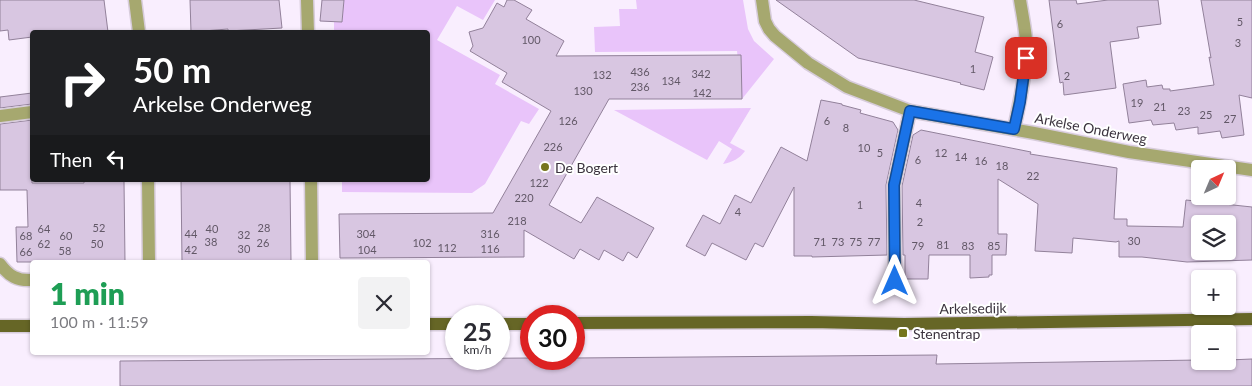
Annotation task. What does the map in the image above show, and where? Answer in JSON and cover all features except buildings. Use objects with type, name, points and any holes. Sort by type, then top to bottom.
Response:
[{"type":"main road","name":"Arkelsedijk","points":[[585,324],[811,322],[904,324],[1252,319]]},
{"type":"main road","points":[[430,324],[445,324]]},
{"type":"main road","points":[[0,326],[30,326]]},
{"type":"street","points":[[135,0],[139,30]]},
{"type":"street","points":[[307,0],[308,30]]},
{"type":"street","name":"Arkelse Onderweg","points":[[762,0],[765,21],[769,28],[775,36],[808,63],[847,86],[910,111],[1129,152],[1252,170]]},
{"type":"street","points":[[1014,129],[1026,58],[1026,39],[1020,0]]},
{"type":"street","points":[[895,281],[894,185],[910,111]]},
{"type":"street","points":[[0,116],[30,112]]},
{"type":"street","points":[[148,182],[149,260]]},
{"type":"street","points":[[311,182],[312,260]]},
{"type":"street","points":[[0,265],[10,276],[17,279],[30,280]]},
{"type":"shaded area","points":[[344,0],[495,0],[483,20],[457,6],[437,40],[500,75],[495,84],[539,109],[529,124],[521,121],[485,184],[472,193],[342,192],[342,182],[430,182],[430,30],[334,30],[334,22],[342,22]]},
{"type":"shaded area","points":[[636,0],[743,0],[748,29],[754,41],[774,59],[742,99],[737,51],[595,52],[594,27],[620,26],[619,9],[637,9]]},
{"type":"shaded area","points":[[751,108],[730,143],[745,151],[736,160],[723,164],[732,149],[719,141],[707,160],[614,110]]},
{"type":"place","name":"De Bogert","points":[[545,167]]},
{"type":"place","name":"Stenentrap","points":[[903,333]]},
{"type":"route","points":[[895,281],[894,185],[910,111],[1014,129],[1026,58]]}]
